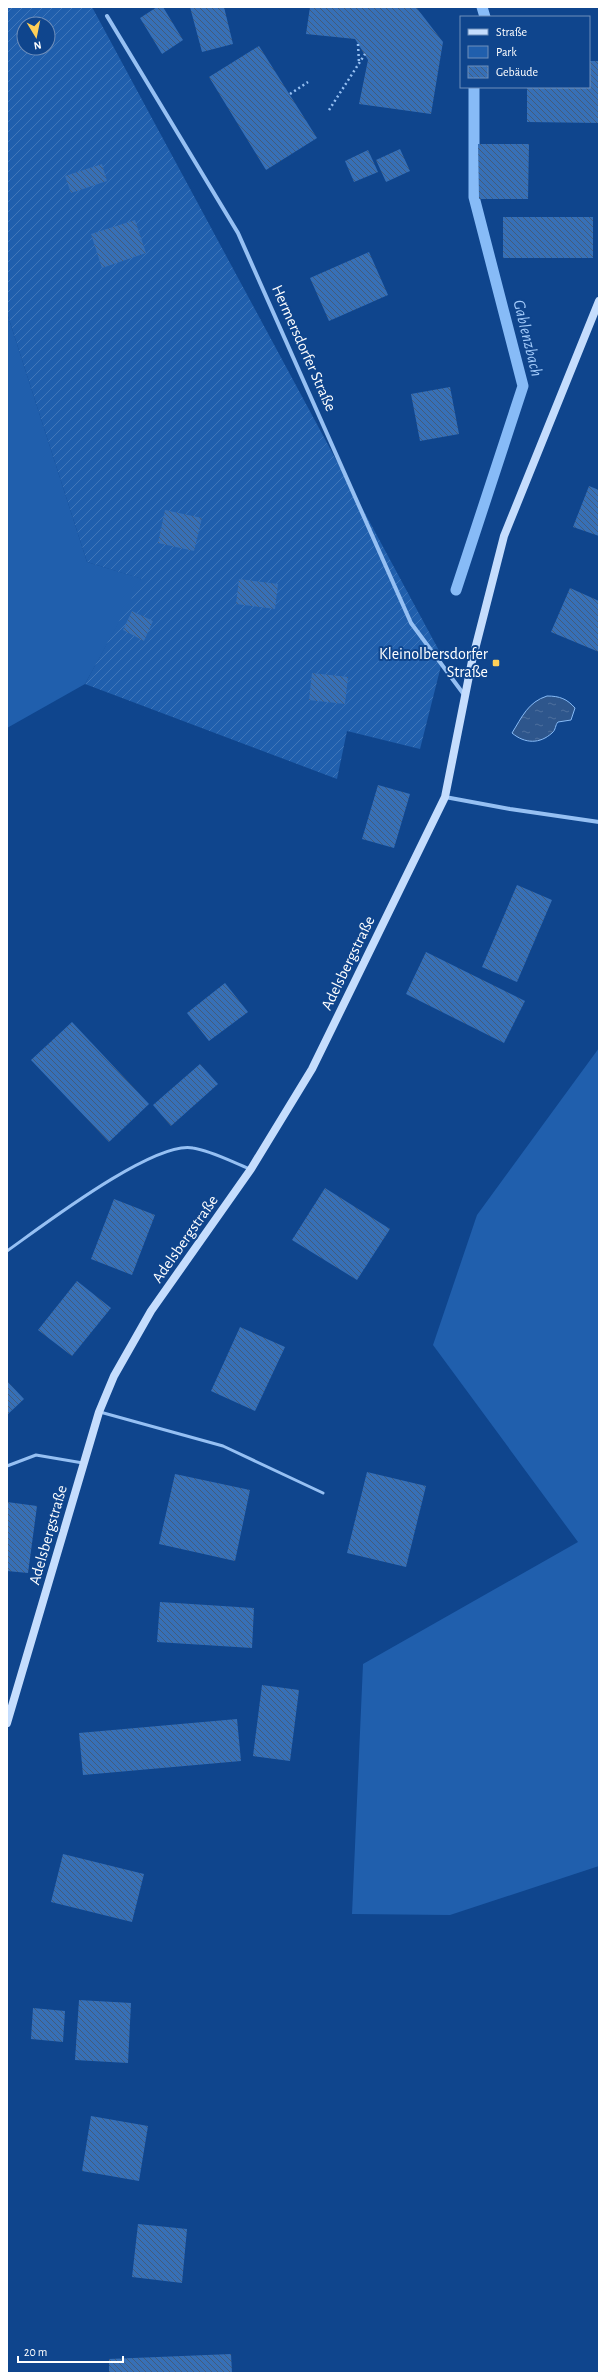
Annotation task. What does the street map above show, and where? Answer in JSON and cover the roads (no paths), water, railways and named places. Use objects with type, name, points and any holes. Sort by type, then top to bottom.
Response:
[{"type":"street","name":"Hermersdorfer Straße","points":[[107,16],[238,232],[411,623],[465,696]]},
{"type":"street","points":[[599,301],[504,536],[472,661],[445,796],[533,813],[599,822]]},
{"type":"street","name":"Adelsbergstraße","points":[[7,1723],[83,1463],[99,1412],[114,1376],[152,1311],[251,1169],[312,1069],[445,796]]},
{"type":"lane","points":[[7,1251],[107,1181],[170,1149],[192,1147],[251,1169]]},
{"type":"lane","points":[[99,1412],[223,1446],[323,1493]]},
{"type":"lane","points":[[7,1466],[36,1455],[83,1463]]},
{"type":"water","points":[[547,696],[566,700],[575,708],[571,720],[558,722],[552,733],[537,741],[527,741],[512,733],[530,706]]},
{"type":"waterway","name":"Gablenzbach","points":[[482,7],[485,16]]},
{"type":"waterway","name":"Gablenzbach","points":[[456,590],[523,386],[474,197],[474,88]]},
{"type":"place","name":"Kleinolbersdorfer Straße","points":[[496,663]]}]
